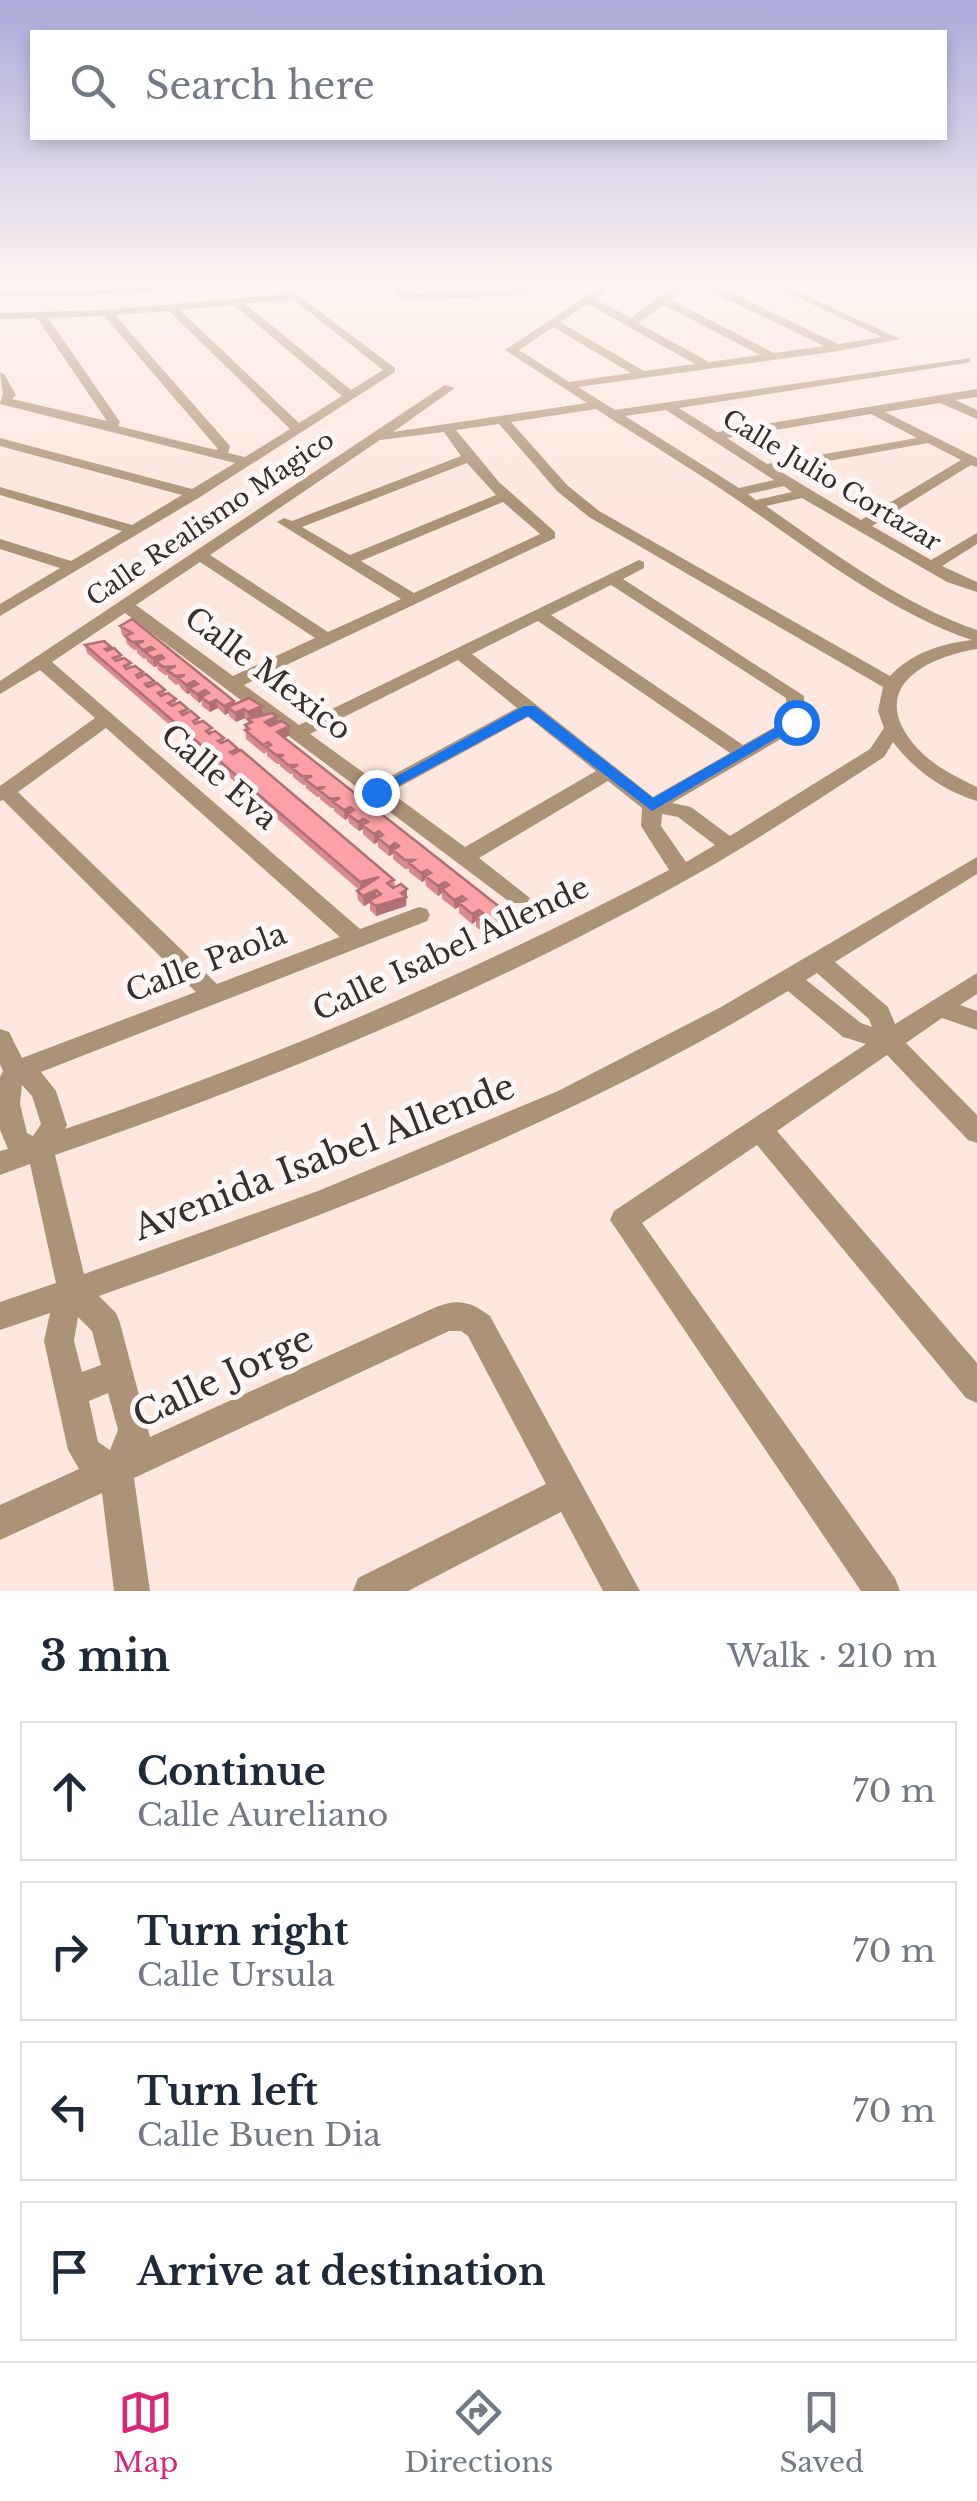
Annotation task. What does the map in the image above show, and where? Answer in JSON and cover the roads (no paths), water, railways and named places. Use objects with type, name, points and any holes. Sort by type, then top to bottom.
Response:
[{"type":"street","points":[[69,356],[114,422],[108,427]]},
{"type":"street","points":[[145,356],[225,449],[219,455]]},
{"type":"street","points":[[222,356],[298,430]]},
{"type":"street","points":[[302,356],[350,396]]},
{"type":"street","points":[[1,609],[248,462],[391,370],[373,356]]},
{"type":"street","points":[[522,356],[838,563],[948,626],[977,636]]},
{"type":"street","points":[[611,356],[643,375]]},
{"type":"street","points":[[690,356],[706,365]]},
{"type":"street","points":[[570,385],[779,356]]},
{"type":"street","points":[[615,414],[966,360]]},
{"type":"street","points":[[946,363],[977,376]]},
{"type":"street","points":[[0,377],[10,395],[1,400]]},
{"type":"street","points":[[570,385],[571,409]]},
{"type":"street","name":"Calle Realismo Magico","points":[[0,689],[449,388]]},
{"type":"street","points":[[716,436],[977,393]]},
{"type":"street","points":[[942,399],[977,415]]},
{"type":"street","points":[[1,400],[248,462]]},
{"type":"street","points":[[375,438],[600,404]]},
{"type":"street","name":"Calle Julio Cortazar","points":[[668,406],[804,493],[931,566],[977,587]]},
{"type":"street","points":[[872,410],[974,461]]},
{"type":"street","points":[[502,418],[562,488],[594,514],[891,684]]},
{"type":"street","points":[[231,684],[550,535],[502,497],[447,427]]},
{"type":"street","points":[[766,468],[931,440]]},
{"type":"street","points":[[0,442],[195,494]]},
{"type":"street","points":[[290,526],[468,458]]},
{"type":"street","points":[[862,526],[974,461]]},
{"type":"street","points":[[736,493],[787,482]]},
{"type":"street","points":[[0,491],[134,530]]},
{"type":"street","points":[[753,504],[804,493]]},
{"type":"street","points":[[349,561],[502,497]]},
{"type":"street","points":[[266,511],[412,599]]},
{"type":"street","points":[[931,566],[977,536]]},
{"type":"street","points":[[0,544],[74,567]]},
{"type":"street","points":[[199,555],[326,639]]},
{"type":"street","points":[[296,732],[639,565]]},
{"type":"street","points":[[611,578],[796,696],[796,722],[652,806]]},
{"type":"street","name":"Calle Mexico","points":[[125,604],[519,898]]},
{"type":"street","points":[[539,614],[743,752]]},
{"type":"street","points":[[977,644],[930,654],[906,666],[891,684],[886,705],[892,728],[910,753],[940,776],[977,796]]},
{"type":"street","points":[[460,652],[652,806],[684,812],[730,846]]},
{"type":"street","name":"Calle Eva","points":[[41,661],[357,939]]},
{"type":"street","points":[[376,792],[529,709]]},
{"type":"street","points":[[108,718],[2,793],[214,995]]},
{"type":"street","name":"Calle Isabel Allende","points":[[0,1163],[343,1034],[534,949],[730,846],[877,753],[892,728]]},
{"type":"street","points":[[464,857],[608,774]]},
{"type":"street","points":[[652,806],[651,826],[682,873]]},
{"type":"street","name":"Avenida Isabel Allende","points":[[0,1316],[449,1153],[646,1060],[977,864]]},
{"type":"street","name":"Calle Paola","points":[[16,1071],[418,915]]},
{"type":"street","points":[[818,960],[879,1014],[890,1042],[977,1132]]},
{"type":"street","points":[[788,979],[852,1030],[890,1042]]},
{"type":"street","points":[[882,1591],[624,1220],[977,982]]},
{"type":"street","points":[[938,1007],[977,1021]]},
{"type":"street","points":[[0,1039],[16,1071],[42,1084],[54,1124],[40,1150],[73,1291],[105,1323],[134,1430],[133,1440],[116,1471],[132,1591]]},
{"type":"street","points":[[16,1071],[3,1096],[16,1139],[40,1150]]},
{"type":"street","points":[[760,1128],[977,1387]]},
{"type":"street","points":[[73,1291],[60,1326],[59,1341],[84,1450],[116,1471]]},
{"type":"street","name":"Calle Jorge","points":[[0,1523],[447,1317],[466,1316],[479,1326],[568,1491]]},
{"type":"street","points":[[71,1392],[118,1374]]},
{"type":"street","points":[[370,1591],[568,1491],[622,1591]]}]
